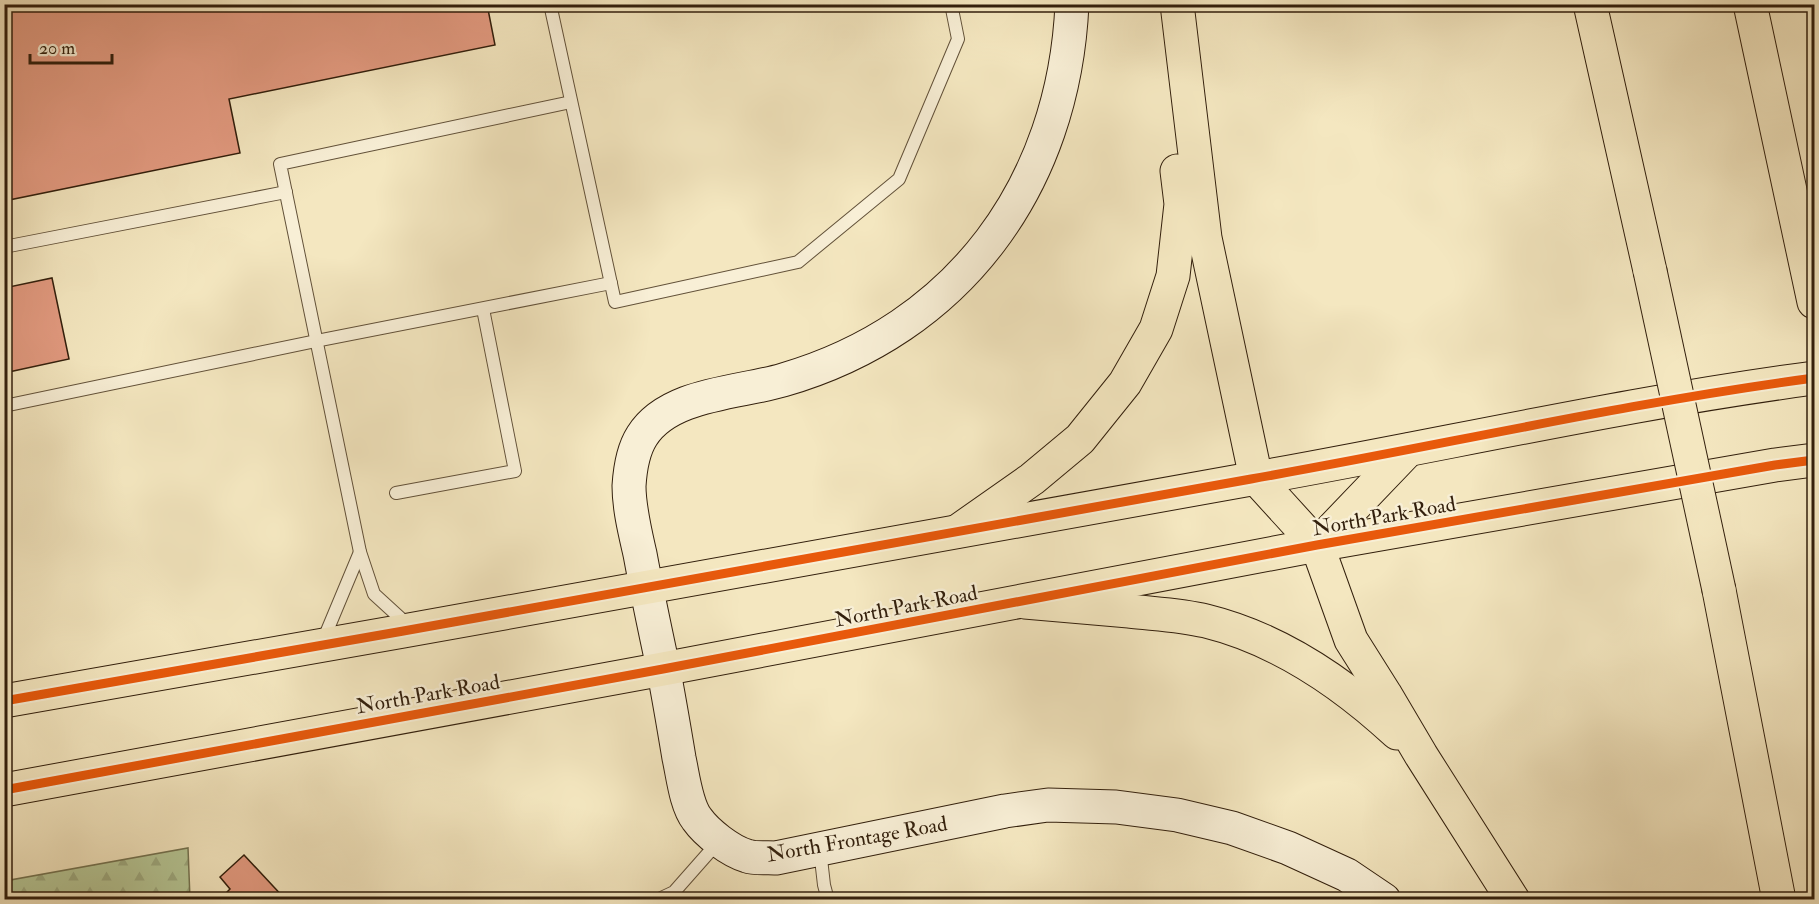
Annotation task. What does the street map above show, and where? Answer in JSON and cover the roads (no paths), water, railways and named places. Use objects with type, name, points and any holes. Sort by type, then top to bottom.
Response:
[{"type":"main road","points":[[958,531],[1032,479],[1080,440],[1125,383],[1156,329],[1173,276],[1180,204],[1162,4]]},
{"type":"main road","points":[[1177,4],[1205,238],[1256,478],[1317,545],[1351,640],[1421,756],[1513,900]]},
{"type":"main road","points":[[1590,4],[1719,591],[1779,900]]},
{"type":"main road","points":[[1750,4],[1815,302]]},
{"type":"main road","points":[[4,701],[647,589],[1408,450],[1602,412],[1815,378]]},
{"type":"main road","points":[[1317,545],[1408,450]]},
{"type":"main road","name":"North Park Road","points":[[4,790],[1025,602],[1317,545],[1775,465],[1815,460]]},
{"type":"main road","points":[[1025,602],[1160,614],[1206,621],[1261,640],[1313,667],[1362,701],[1421,756]]},
{"type":"street","name":"North Frontage Road","points":[[1072,4],[1059,99],[1043,148],[1026,185],[1002,226],[978,258],[941,294],[898,328],[859,350],[820,368],[782,381],[687,402],[662,416],[642,436],[632,460],[629,487],[634,526],[684,786],[695,818],[719,841],[748,856],[776,858],[1005,811],[1048,805],[1116,807],[1177,815],[1232,828],[1288,848],[1347,875],[1384,900]]},
{"type":"lane","points":[[549,4],[615,302],[798,262],[899,179],[958,39],[951,4]]},
{"type":"lane","points":[[413,630],[374,594],[360,552],[280,164],[571,102]]},
{"type":"lane","points":[[4,247],[286,192]]},
{"type":"lane","points":[[4,405],[611,283]]},
{"type":"lane","points":[[396,493],[516,471],[483,309]]},
{"type":"lane","points":[[321,646],[360,552]]},
{"type":"lane","points":[[657,900],[674,892],[719,841]]},
{"type":"lane","points":[[820,849],[828,900]]}]
